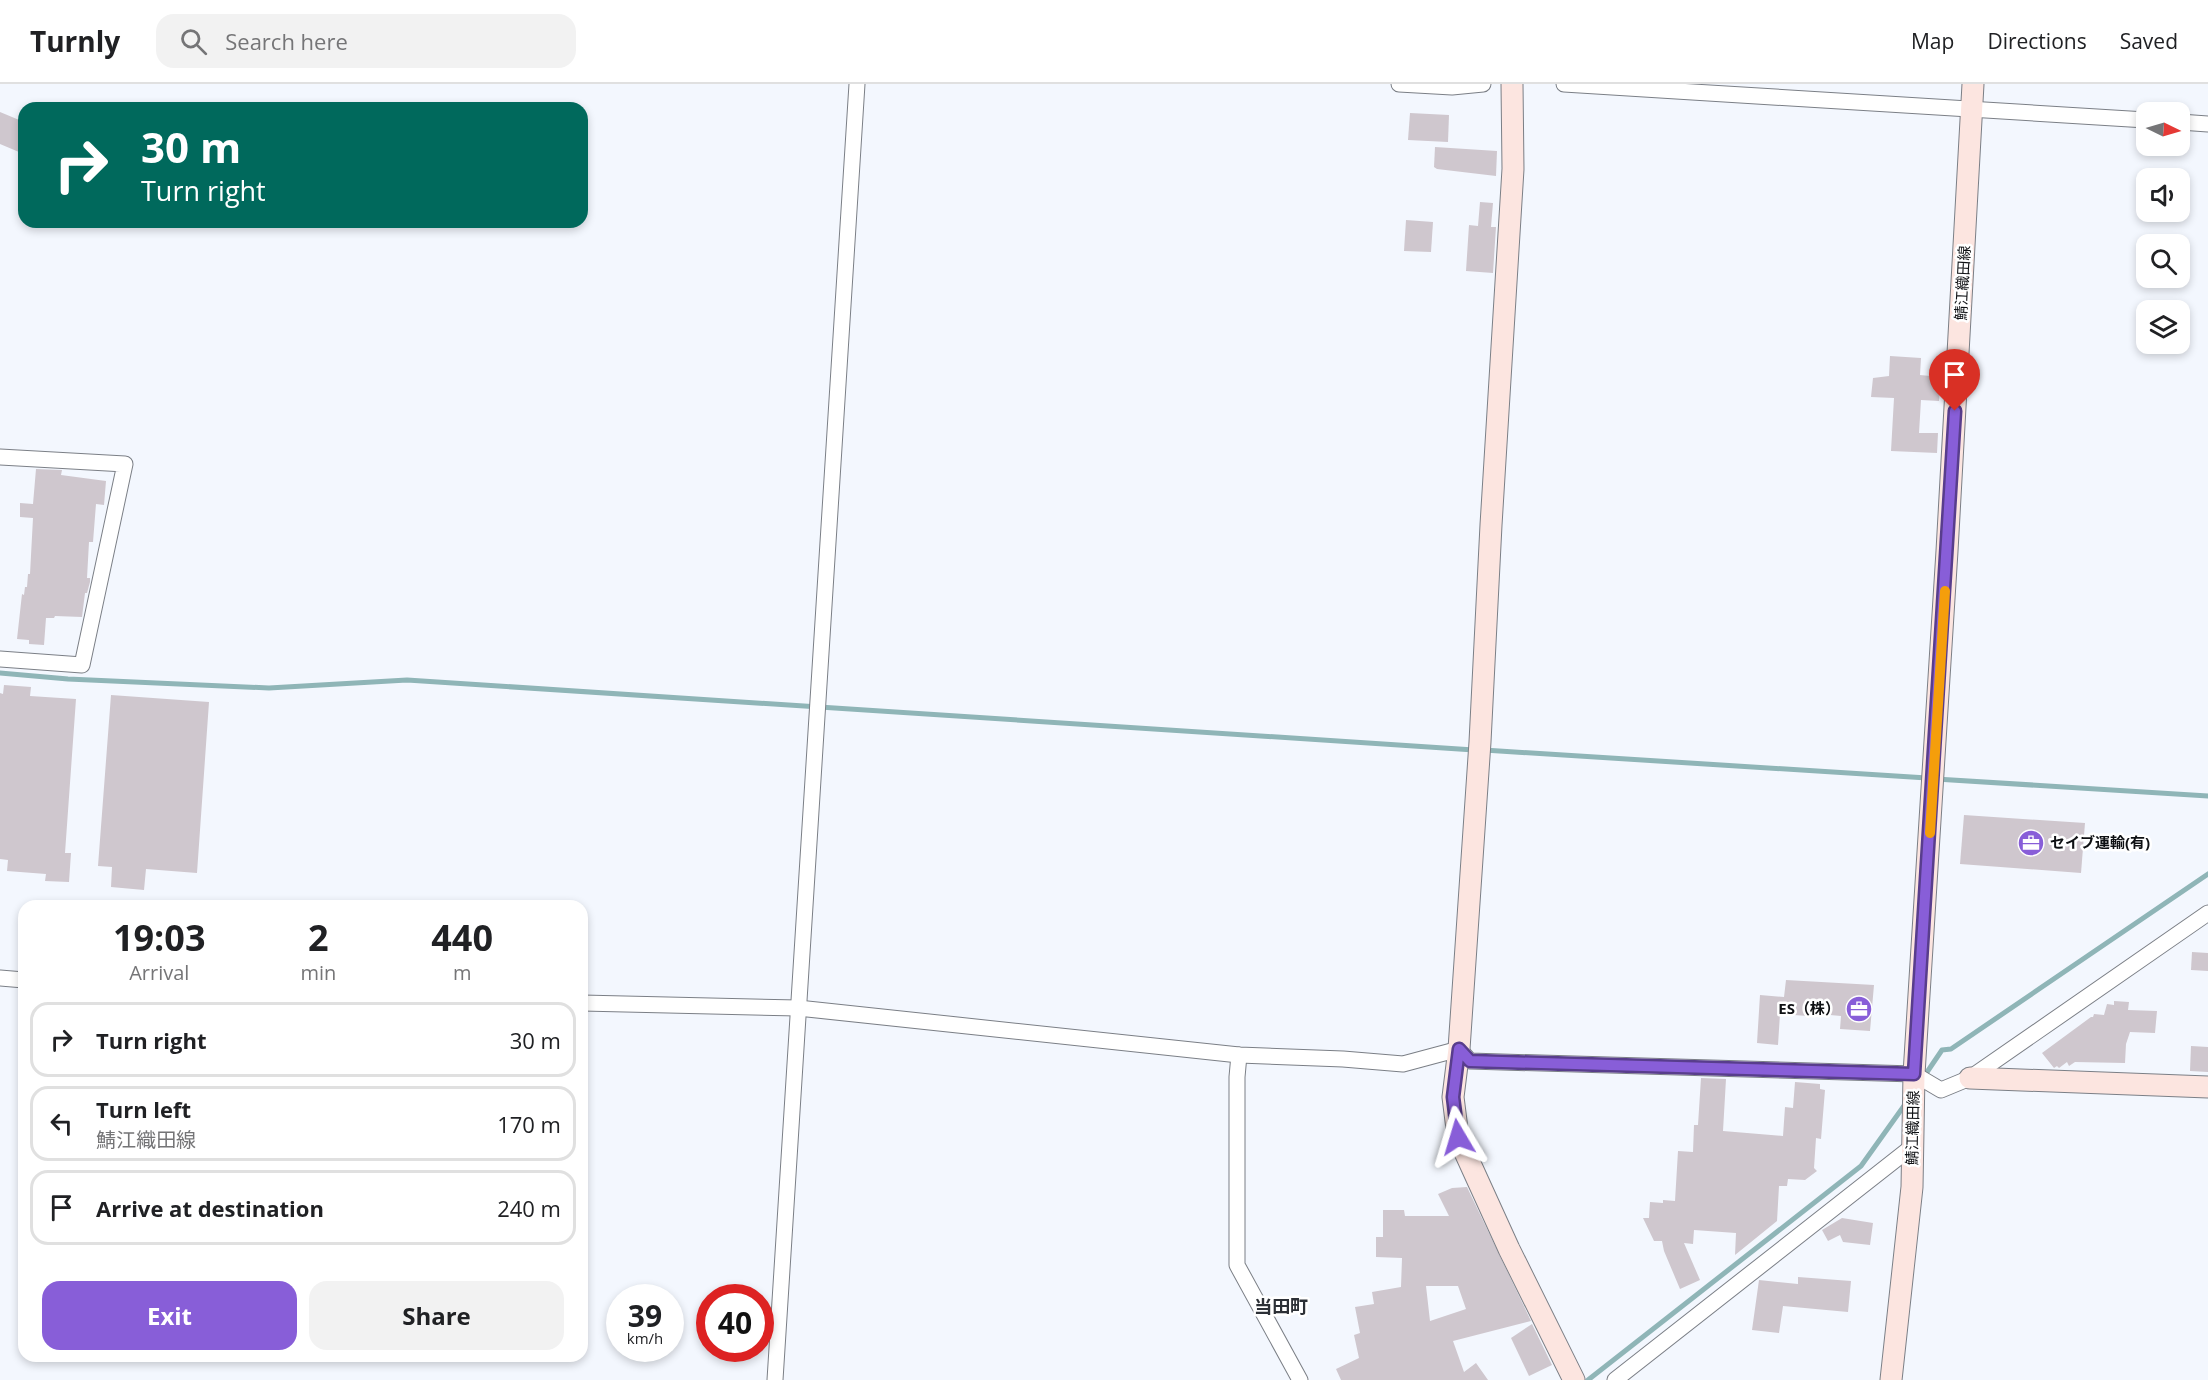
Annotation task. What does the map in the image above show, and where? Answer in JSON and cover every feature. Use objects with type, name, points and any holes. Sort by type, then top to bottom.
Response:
[{"type":"street","points":[[776,1380],[857,84]]},
{"type":"street","points":[[1399,84],[1452,87],[1483,84]]},
{"type":"street","points":[[1512,84],[1514,169],[1479,752],[1459,1049],[1453,1097],[1458,1137],[1509,1249],[1574,1380]]},
{"type":"street","points":[[1564,84],[2136,119]]},
{"type":"street","name":"鯖江織田線","points":[[1891,1380],[1912,1186],[1914,1074],[1973,84]]},
{"type":"street","points":[[2190,123],[2208,124]]},
{"type":"street","points":[[0,457],[125,464],[82,665],[0,659]]},
{"type":"street","points":[[1459,1049],[1470,1061],[1914,1074],[1941,1090],[1970,1078],[2208,913]]},
{"type":"street","points":[[0,978],[18,980]]},
{"type":"street","points":[[588,1004],[798,1008],[1239,1055],[1403,1064],[1459,1049]]},
{"type":"street","points":[[1239,1055],[1237,1265],[1300,1380]]},
{"type":"street","points":[[1970,1078],[2208,1087]]},
{"type":"street","points":[[1616,1380],[1913,1146]]},
{"type":"building","points":[[0,112],[18,120],[18,152],[0,144]]},
{"type":"building","points":[[1410,113],[1449,115],[1448,142],[1408,140]]},
{"type":"building","points":[[1435,147],[1497,151],[1496,176],[1437,169],[1434,167]]},
{"type":"building","points":[[1480,202],[1493,203],[1491,227],[1496,227],[1493,273],[1466,271],[1469,225],[1478,226]]},
{"type":"building","points":[[1406,220],[1433,222],[1431,252],[1404,251]]},
{"type":"building","points":[[1890,356],[1921,358],[1920,375],[1941,377],[1939,401],[1921,400],[1919,433],[1938,433],[1937,453],[1891,451],[1894,398],[1871,397],[1873,378],[1889,376]]},
{"type":"building","points":[[36,469],[62,470],[61,475],[106,481],[104,505],[96,504],[93,542],[89,542],[87,578],[90,578],[90,582],[87,593],[85,593],[82,617],[46,618],[44,645],[29,644],[29,640],[17,639],[22,594],[24,595],[28,574],[30,574],[33,518],[20,517],[20,503],[33,504]]},
{"type":"building","points":[[4,685],[31,687],[30,696],[76,699],[65,853],[71,853],[69,882],[45,881],[46,874],[7,871],[8,860],[0,859],[0,693],[3,694]]},
{"type":"building","points":[[111,695],[209,702],[197,873],[146,869],[144,890],[111,887],[112,867],[98,866]]},
{"type":"building","points":[[1964,815],[2085,823],[2081,873],[1960,864]]},
{"type":"building","points":[[2192,952],[2208,953],[2208,971],[2191,970]]},
{"type":"building","points":[[1786,980],[1874,985],[1870,1031],[1840,1029],[1841,1016],[1808,1013],[1808,1016],[1780,1014],[1778,1045],[1757,1043],[1760,995],[1784,997]]},
{"type":"building","points":[[2114,1001],[2129,1002],[2128,1010],[2157,1011],[2155,1033],[2130,1032],[2126,1044],[2125,1063],[2075,1062],[2069,1066],[2067,1062],[2059,1068],[2057,1066],[2054,1068],[2042,1053],[2093,1017],[2094,1014],[2104,1015],[2107,1004],[2114,1005]]},
{"type":"building","points":[[2191,1046],[2208,1047],[2208,1072],[2190,1071]]},
{"type":"building","points":[[1701,1078],[1726,1079],[1723,1131],[1783,1136],[1785,1107],[1793,1108],[1795,1082],[1820,1084],[1820,1089],[1825,1090],[1821,1139],[1816,1138],[1814,1168],[1817,1171],[1805,1180],[1788,1179],[1787,1186],[1779,1186],[1777,1221],[1735,1255],[1736,1233],[1694,1230],[1693,1244],[1684,1243],[1700,1280],[1680,1289],[1662,1241],[1654,1241],[1643,1218],[1649,1218],[1650,1202],[1675,1201],[1678,1151],[1693,1152],[1694,1125],[1698,1125]]},
{"type":"building","points":[[1467,1187],[1531,1321],[1453,1341],[1464,1372],[1476,1363],[1488,1380],[1341,1380],[1336,1369],[1359,1358],[1354,1335],[1360,1333],[1355,1307],[1374,1304],[1372,1292],[1401,1287],[1402,1258],[1376,1257],[1376,1237],[1383,1237],[1383,1210],[1404,1210],[1405,1216],[1449,1216],[1438,1194],[1452,1188]],"holes":[[[1426,1286],[1458,1286],[1466,1309],[1430,1321]]]},
{"type":"building","points":[[1842,1218],[1873,1223],[1870,1245],[1843,1242],[1840,1235],[1828,1241],[1822,1230]]},
{"type":"building","points":[[1798,1277],[1851,1281],[1848,1312],[1783,1306],[1779,1333],[1752,1330],[1759,1280],[1798,1284]]},
{"type":"building","points":[[1532,1324],[1552,1365],[1529,1376],[1511,1338]]},
{"type":"waterway","points":[[0,673],[68,679],[269,688],[407,680],[1474,750]]},
{"type":"waterway","points":[[1484,750],[1927,778]]},
{"type":"waterway","points":[[1936,779],[2208,796]]},
{"type":"waterway","points":[[1923,1078],[1942,1050],[1951,1049],[2208,874]]},
{"type":"waterway","points":[[1588,1380],[1861,1166],[1906,1103]]},
{"type":"slow traffic","points":[[1930,833],[1945,591]]},
{"type":"place","name":"セイブ運輸(有)","points":[[2031,843]]},
{"type":"place","name":"ES（株）","points":[[1859,1009]]},
{"type":"district","name":"当田町","points":[[1281,1307]]},
{"type":"route","points":[[1458,1137],[1453,1097],[1459,1049],[1470,1061],[1914,1074],[1955,411]]}]
